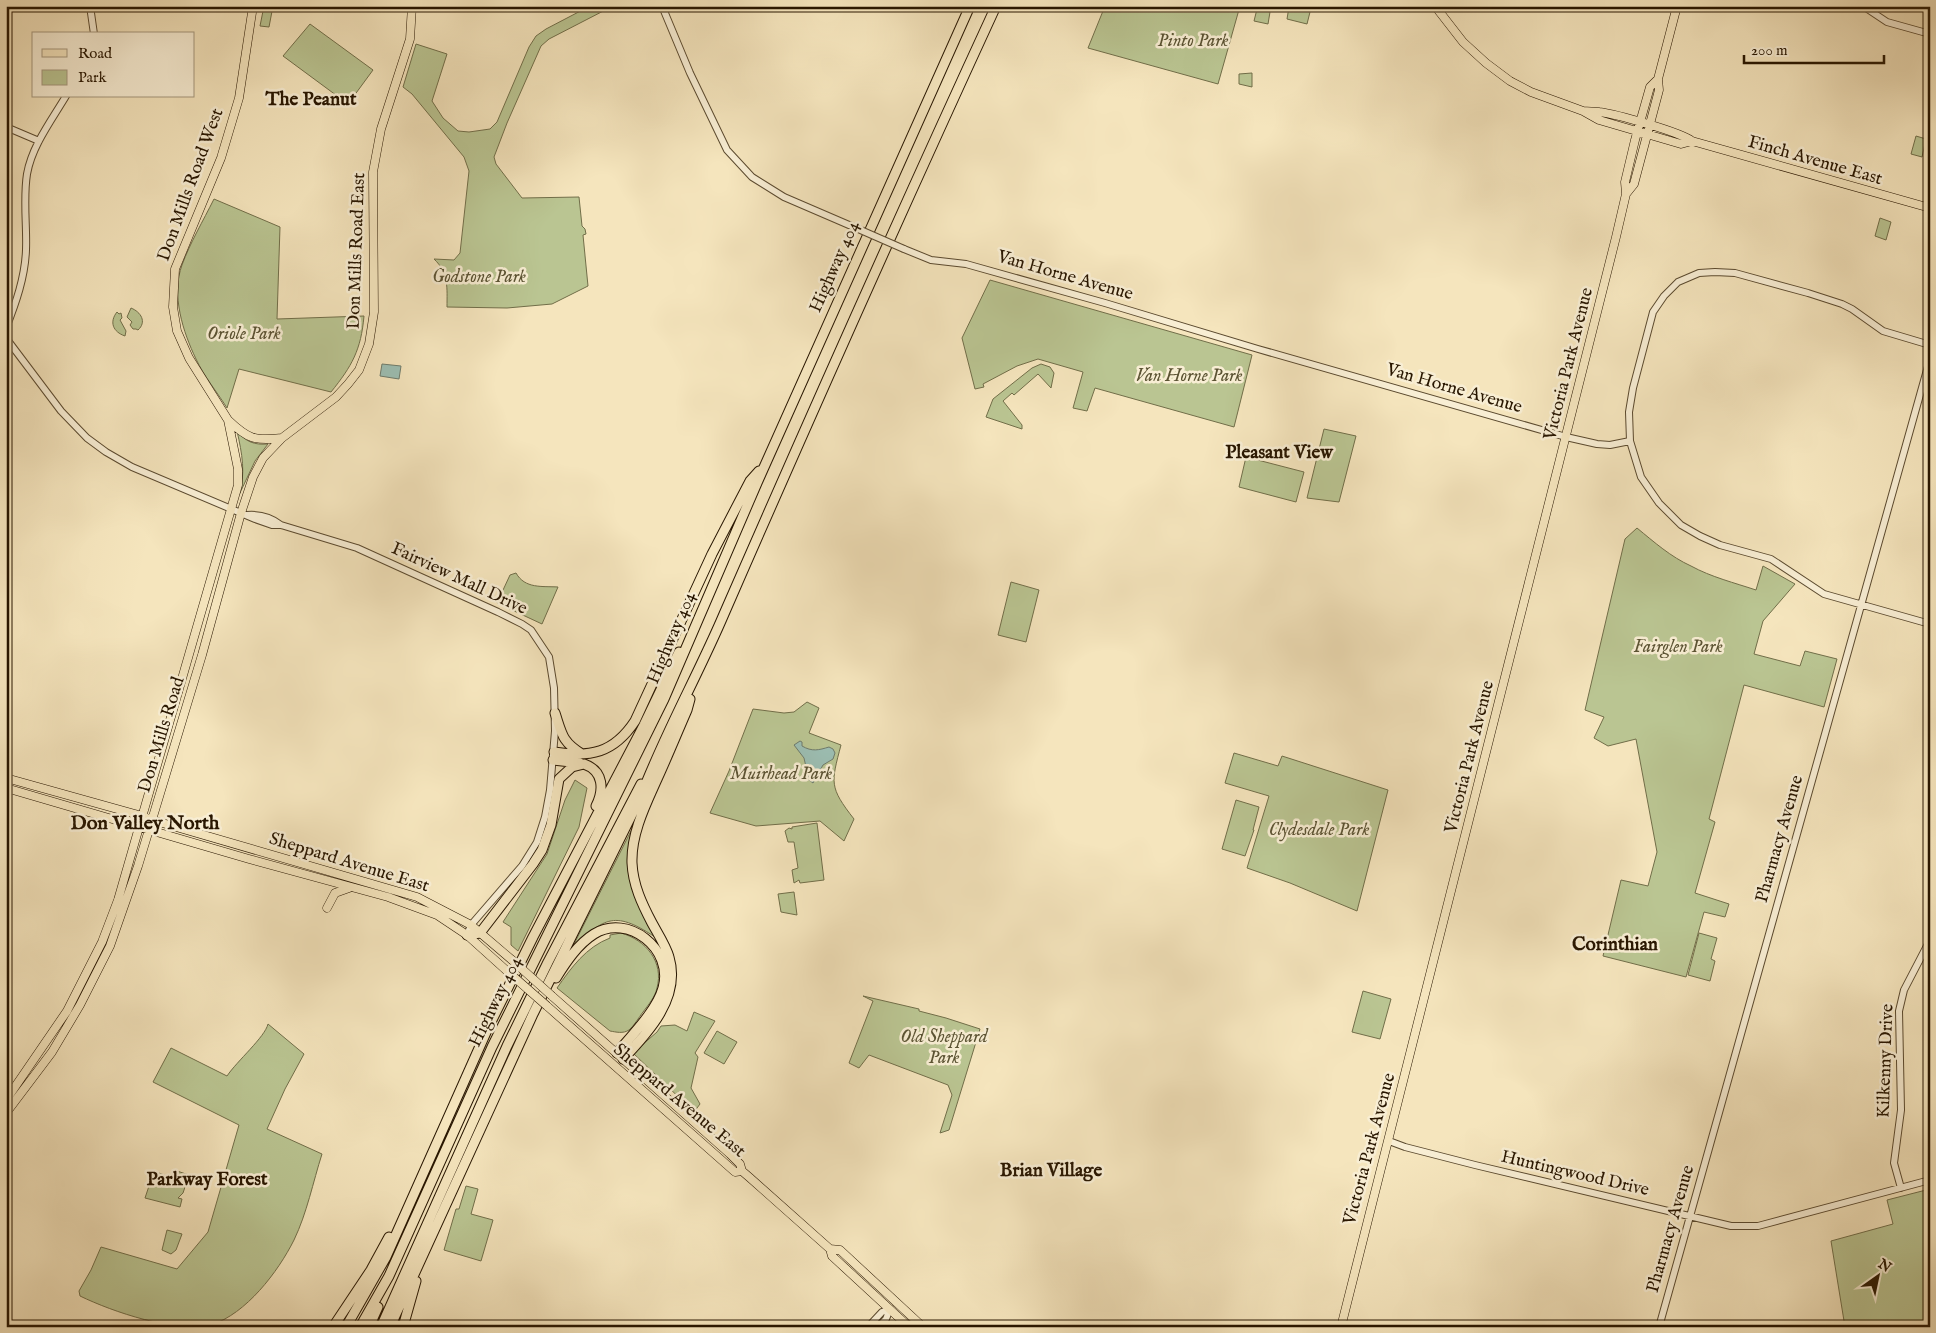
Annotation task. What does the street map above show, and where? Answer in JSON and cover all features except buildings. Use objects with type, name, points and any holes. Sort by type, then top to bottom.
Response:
[{"type":"highway","name":"Highway 404","points":[[389,1276],[458,1122],[547,934],[664,699],[764,466],[970,6]]},
{"type":"highway","name":"Highway 404","points":[[390,1327],[533,1014],[641,796],[651,769],[695,679],[851,324],[996,6]]},
{"type":"highway","points":[[554,756],[598,752],[613,746],[625,736],[635,721],[712,554],[750,481],[764,466]]},
{"type":"highway","points":[[346,1327],[386,1257],[488,1028],[533,937],[639,734],[692,623],[703,608]]},
{"type":"highway","points":[[620,1056],[658,1016],[671,992],[672,974],[669,956],[641,902],[636,888],[632,862],[636,834],[642,814],[686,710],[695,679]]},
{"type":"highway","points":[[555,713],[563,739],[569,746],[582,754]]},
{"type":"highway","points":[[488,1028],[513,969],[600,797],[602,787],[598,773],[584,764],[554,756]]},
{"type":"highway","points":[[467,935],[480,933],[528,871],[542,850],[551,825],[559,779],[572,767],[584,764]]},
{"type":"highway","name":"Highway 404","points":[[381,1327],[507,1046],[636,792],[651,769]]},
{"type":"highway","points":[[533,1014],[566,963],[583,942],[594,933],[613,927],[634,930],[643,935],[656,948],[663,962],[664,985],[657,1004],[620,1056]]},
{"type":"highway","points":[[333,1327],[371,1270],[431,1154]]},
{"type":"highway","points":[[403,1327],[411,1294],[442,1213]]},
{"type":"highway","points":[[360,1327],[389,1276]]},
{"type":"highway","points":[[369,1327],[389,1276]]},
{"type":"highway","points":[[342,1327],[360,1303]]},
{"type":"main road","name":"Don Mills Road West","points":[[231,509],[238,484],[238,469],[228,420],[189,358],[177,331],[172,308],[175,269],[221,158],[239,98],[254,6]]},
{"type":"main road","name":"Don Mills Road East","points":[[244,514],[253,477],[263,458],[282,438],[336,397],[359,370],[369,344],[374,312],[373,172],[381,129],[410,39],[412,6]]},
{"type":"main road","name":"Finch Avenue East","points":[[1435,6],[1462,42],[1510,81],[1531,92],[1599,120],[1639,127],[1650,126],[1685,136],[1692,141],[1930,208]]},
{"type":"main road","name":"Victoria Park Avenue","points":[[1626,194],[1634,184],[1648,134],[1659,90],[1658,79],[1677,6]]},
{"type":"main road","name":"Victoria Park Avenue","points":[[1342,1327],[1369,1213],[1389,1141],[1430,971],[1566,437],[1626,194],[1625,182],[1650,87],[1658,79]]},
{"type":"main road","name":"Finch Avenue East","points":[[1639,127],[1648,134],[1681,144],[1692,141]]},
{"type":"main road","points":[[228,420],[242,434],[254,439],[282,438]]},
{"type":"main road","name":"Don Mills Road","points":[[6,1100],[59,1024],[98,950],[118,900],[231,509]]},
{"type":"main road","name":"Don Mills Road","points":[[6,1113],[52,1052],[84,997],[110,946],[138,866],[244,514]]},
{"type":"main road","name":"Sheppard Avenue East","points":[[6,778],[417,897],[440,907],[471,925],[730,1154],[740,1164],[742,1172],[830,1249],[832,1256],[909,1327]]},
{"type":"main road","name":"Sheppard Avenue East","points":[[6,788],[388,897],[437,915],[467,935],[735,1172],[742,1172]]},
{"type":"main road","points":[[327,908],[335,893],[351,887]]},
{"type":"main road","name":"Sheppard Avenue East","points":[[830,1249],[840,1250],[923,1327]]},
{"type":"street","points":[[90,6],[94,32]]},
{"type":"street","name":"Van Horne Avenue","points":[[662,6],[698,91],[727,150],[752,178],[784,197],[931,260],[966,264],[1566,437],[1597,444],[1630,441]]},
{"type":"street","points":[[1863,6],[1887,22],[1930,34]]},
{"type":"street","points":[[6,328],[19,291],[26,252],[27,175],[32,155],[65,98]]},
{"type":"street","points":[[6,127],[39,142]]},
{"type":"street","points":[[1930,345],[1883,331],[1852,309],[1808,293],[1735,273],[1699,273],[1682,280],[1669,290],[1651,317],[1630,404],[1630,441],[1641,477],[1659,503],[1681,525],[1720,545],[1771,560],[1824,594],[1930,624]]},
{"type":"street","name":"Fairview Mall Drive","points":[[6,338],[61,411],[87,438],[132,468],[272,525],[281,525],[357,548],[522,624],[536,637],[549,657],[554,688],[554,756],[545,817],[537,842],[522,866],[471,925],[467,935]]},
{"type":"street","name":"Pharmacy Avenue","points":[[1659,1327],[1930,359]]},
{"type":"street","name":"Kilkenny Drive","points":[[1901,1188],[1894,1163],[1901,1110],[1899,1011],[1904,990],[1930,940]]},
{"type":"street","name":"Huntingwood Drive","points":[[1389,1141],[1475,1165],[1731,1226],[1758,1226],[1930,1180]]},
{"type":"street","points":[[868,1327],[882,1312],[890,1308]]},
{"type":"street","points":[[878,1327],[886,1319],[890,1308]]},
{"type":"green space","points":[[264,6],[273,6],[269,27],[260,26]]},
{"type":"green space","name":"Godstone Park","points":[[590,6],[613,6],[549,39],[541,46],[494,157],[496,164],[522,198],[579,197],[582,226],[586,234],[583,235],[588,286],[552,304],[507,308],[447,307],[445,275],[434,259],[454,260],[460,253],[469,171],[464,157],[412,94],[403,87],[416,44],[447,54],[432,101],[443,118],[458,131],[469,132],[490,129],[497,122],[529,47],[536,36]]},
{"type":"green space","name":"Pinto Park","points":[[1105,6],[1240,6],[1218,84],[1088,48]]},
{"type":"green space","points":[[1289,7],[1310,12],[1307,24],[1287,19]]},
{"type":"green space","points":[[1257,9],[1270,12],[1268,24],[1254,21]]},
{"type":"green space","points":[[310,24],[373,70],[348,104],[283,56]]},
{"type":"green space","points":[[1252,73],[1252,87],[1239,84],[1239,74]]},
{"type":"green space","points":[[1916,136],[1926,139],[1922,157],[1911,154]]},
{"type":"green space","name":"Oriole Park","points":[[214,199],[280,227],[277,319],[364,316],[358,348],[345,374],[331,392],[239,369],[227,408],[203,372],[191,348],[183,325],[178,301],[178,289],[179,277],[185,257]]},
{"type":"green space","points":[[1880,218],[1891,222],[1886,240],[1875,236]]},
{"type":"green space","name":"Van Horne Park","points":[[990,280],[1252,355],[1234,427],[1095,388],[1087,411],[1073,408],[1083,372],[1038,359],[1017,366],[983,384],[984,387],[975,389],[962,338]]},
{"type":"green space","points":[[131,308],[138,312],[142,318],[141,327],[138,330],[133,329],[130,325],[132,322],[127,317]]},
{"type":"green space","points":[[117,312],[121,313],[122,318],[120,320],[126,331],[125,336],[115,329],[113,323]]},
{"type":"green space","points":[[1041,364],[1050,367],[1054,373],[1051,388],[1038,374],[1014,395],[1012,393],[1003,401],[1022,425],[1022,429],[986,417],[993,399],[1032,368]]},
{"type":"green space","points":[[1324,429],[1356,436],[1339,502],[1307,498]]},
{"type":"green space","points":[[237,431],[251,442],[268,444],[255,461],[239,495],[243,471]]},
{"type":"green space","points":[[1246,457],[1304,472],[1296,502],[1239,487]]},
{"type":"green space","name":"Fairglen Park","points":[[1637,528],[1677,558],[1715,577],[1756,590],[1763,566],[1795,584],[1763,621],[1754,654],[1800,666],[1805,651],[1837,659],[1824,707],[1744,685],[1709,819],[1715,822],[1695,893],[1729,904],[1725,917],[1704,912],[1686,977],[1603,956],[1621,880],[1648,886],[1657,852],[1636,739],[1608,746],[1594,738],[1604,717],[1585,710],[1625,539]]},
{"type":"green space","points":[[516,573],[524,582],[534,586],[558,587],[542,624],[497,603],[510,575]]},
{"type":"green space","points":[[1011,582],[1039,590],[1026,642],[998,635]]},
{"type":"green space","name":"Muirhead Park","points":[[807,702],[819,708],[809,733],[841,745],[835,768],[834,784],[840,799],[854,819],[844,841],[820,821],[756,826],[710,813],[729,771],[753,709],[784,713],[794,712]]},
{"type":"green space","name":"Clydesdale Park","points":[[1234,753],[1278,766],[1282,756],[1388,790],[1357,911],[1290,883],[1247,868],[1269,796],[1225,783]]},
{"type":"green space","points":[[575,780],[587,788],[579,827],[518,951],[511,945],[511,927],[503,922],[547,854],[565,800]]},
{"type":"green space","points":[[1236,800],[1259,807],[1254,830],[1245,856],[1222,849]]},
{"type":"green space","points":[[635,823],[629,875],[637,902],[658,939],[631,924],[611,921],[593,930],[571,950]]},
{"type":"green space","points":[[817,823],[824,880],[800,883],[799,880],[794,883],[792,870],[798,868],[794,842],[788,842],[785,831],[789,828],[792,829],[792,827]]},
{"type":"green space","points":[[794,892],[797,915],[781,912],[778,894]]},
{"type":"green space","points":[[621,933],[638,941],[651,953],[658,969],[658,978],[656,991],[650,1003],[631,1028],[620,1032],[610,1031],[557,988],[586,953],[610,938],[610,935]]},
{"type":"green space","points":[[1699,933],[1717,938],[1711,959],[1715,961],[1710,981],[1688,975]]},
{"type":"green space","points":[[1363,991],[1391,999],[1380,1039],[1352,1032]]},
{"type":"green space","name":"Old Sheppard Park","points":[[863,996],[919,1009],[919,1011],[980,1029],[949,1130],[940,1133],[952,1095],[948,1085],[869,1055],[859,1068],[849,1063],[873,1001]]},
{"type":"green space","points":[[694,1012],[715,1021],[695,1053],[698,1057],[691,1088],[700,1104],[694,1112],[633,1053],[657,1032],[661,1026],[675,1025],[687,1031]]},
{"type":"green space","points":[[268,1024],[304,1054],[285,1089],[267,1129],[322,1154],[299,1230],[279,1265],[248,1302],[224,1320],[211,1325],[196,1327],[162,1324],[126,1314],[80,1296],[79,1291],[101,1247],[177,1269],[208,1232],[239,1125],[153,1082],[171,1048],[227,1076],[262,1036]]},
{"type":"green space","points":[[717,1031],[737,1042],[724,1064],[704,1053]]},
{"type":"green space","points":[[174,1170],[189,1175],[183,1193],[178,1198],[182,1199],[180,1207],[145,1198],[154,1171],[172,1178]]},
{"type":"green space","points":[[466,1186],[478,1189],[471,1214],[493,1220],[481,1261],[444,1250],[456,1209],[459,1209]]},
{"type":"green space","points":[[1930,1189],[1930,1326],[1845,1327],[1831,1241],[1893,1224],[1887,1200]]},
{"type":"green space","points":[[167,1230],[182,1234],[176,1250],[171,1254],[162,1250]]},
{"type":"water","points":[[382,364],[401,366],[399,379],[380,376]]},
{"type":"water","points":[[800,741],[802,746],[809,749],[819,750],[829,747],[835,753],[833,759],[823,765],[813,783],[809,780],[804,758],[794,745]]},
{"type":"district","name":"The Peanut","points":[[311,100]]},
{"type":"district","name":"Pleasant View","points":[[1279,453]]},
{"type":"district","name":"Don Valley North","points":[[145,823]]},
{"type":"district","name":"Corinthian","points":[[1615,945]]},
{"type":"district","name":"Brian Village","points":[[1051,1171]]},
{"type":"district","name":"Parkway Forest","points":[[207,1180]]}]
